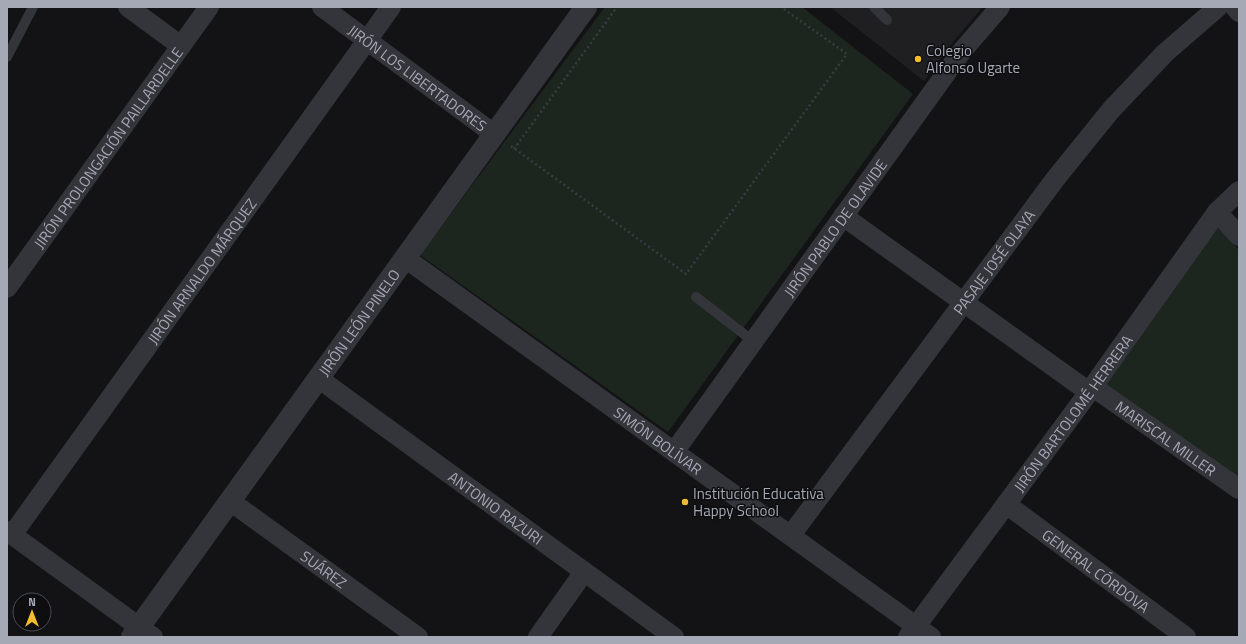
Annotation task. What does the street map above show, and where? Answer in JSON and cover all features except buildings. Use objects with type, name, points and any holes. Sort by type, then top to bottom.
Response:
[{"type":"street","points":[[128,7],[181,46]]},
{"type":"street","name":"JIRÓN PROLONGACIÓN PAILLARDELLE","points":[[7,288],[209,7]]},
{"type":"street","name":"JIRÓN LOS LIBERTADORES","points":[[322,7],[494,134]]},
{"type":"street","name":"JIRÓN ARNALDO MÁRQUEZ","points":[[10,533],[391,7]]},
{"type":"street","name":"JIRÓN LEÓN PINELO","points":[[141,634],[230,501],[586,7]]},
{"type":"street","name":"JIRÓN PABLO DE OLAVIDE","points":[[674,452],[962,50],[1000,7]]},
{"type":"street","name":"PASAJE JOSÉ OLAYA","points":[[791,536],[1056,178],[1111,110],[1165,53],[1218,7]]},
{"type":"street","points":[[1234,7],[1239,12]]},
{"type":"street","name":"JIRÓN BARTOLOMÉ HERRERA","points":[[918,633],[1006,504],[1091,390],[1217,212],[1239,191]]},
{"type":"street","points":[[1217,212],[1239,236]]},
{"type":"street","name":"MARISCAL MILLER","points":[[843,216],[964,303],[1239,489]]},
{"type":"street","name":"SIMÓN BOLÍVAR","points":[[405,258],[791,536],[918,633]]},
{"type":"street","name":"ANTONIO RAZURI","points":[[318,378],[674,637]]},
{"type":"street","name":"SUÁREZ","points":[[230,501],[418,637]]},
{"type":"street","name":"GENERAL CÓRDOVA","points":[[1006,504],[1186,637]]},
{"type":"street","points":[[10,533],[141,634]]},
{"type":"street","points":[[538,637],[584,572]]},
{"type":"lane","points":[[7,57],[33,7]]},
{"type":"lane","points":[[874,7],[887,20]]},
{"type":"lane","points":[[696,297],[753,341]]},
{"type":"path","points":[[616,7],[514,148],[686,274],[847,54],[781,7]]},
{"type":"shaded area","points":[[605,7],[802,7],[913,94],[668,432],[420,255]]},
{"type":"shaded area","name":"Colegio Alfonso Ugarte","points":[[830,7],[983,7],[956,38],[924,81]]},
{"type":"shaded area","points":[[1218,227],[1239,250],[1239,479],[1103,383]]},
{"type":"place","name":"Colegio Alfonso Ugarte","points":[[918,59]]},
{"type":"place","name":"Institución Educativa Happy School","points":[[685,502]]}]
